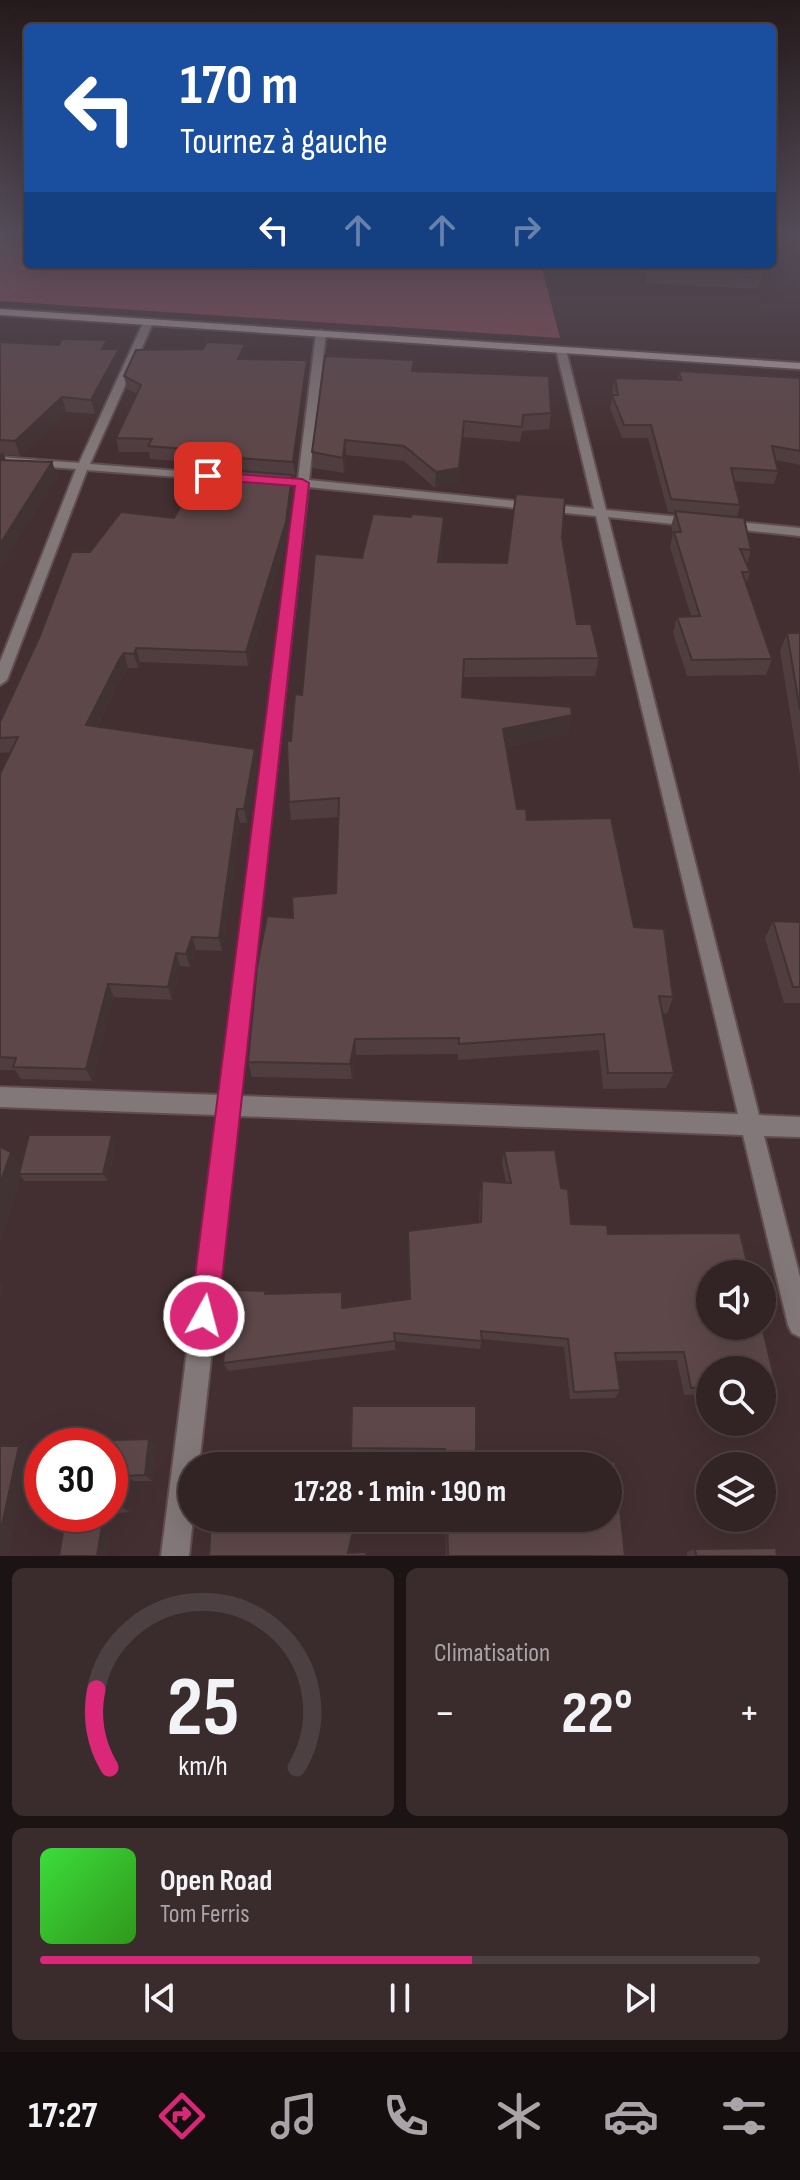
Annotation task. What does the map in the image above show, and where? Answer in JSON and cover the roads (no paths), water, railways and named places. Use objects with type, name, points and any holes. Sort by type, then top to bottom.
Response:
[{"type":"main road","points":[[0,312],[800,366]]},
{"type":"street","points":[[0,680],[83,467],[148,323]]},
{"type":"street","points":[[175,1556],[230,1107],[294,482],[321,333]]},
{"type":"street","points":[[561,350],[800,1325]]},
{"type":"street","points":[[0,460],[239,479]]},
{"type":"street","points":[[294,482],[800,532]]},
{"type":"street","points":[[0,1097],[800,1127]]}]
